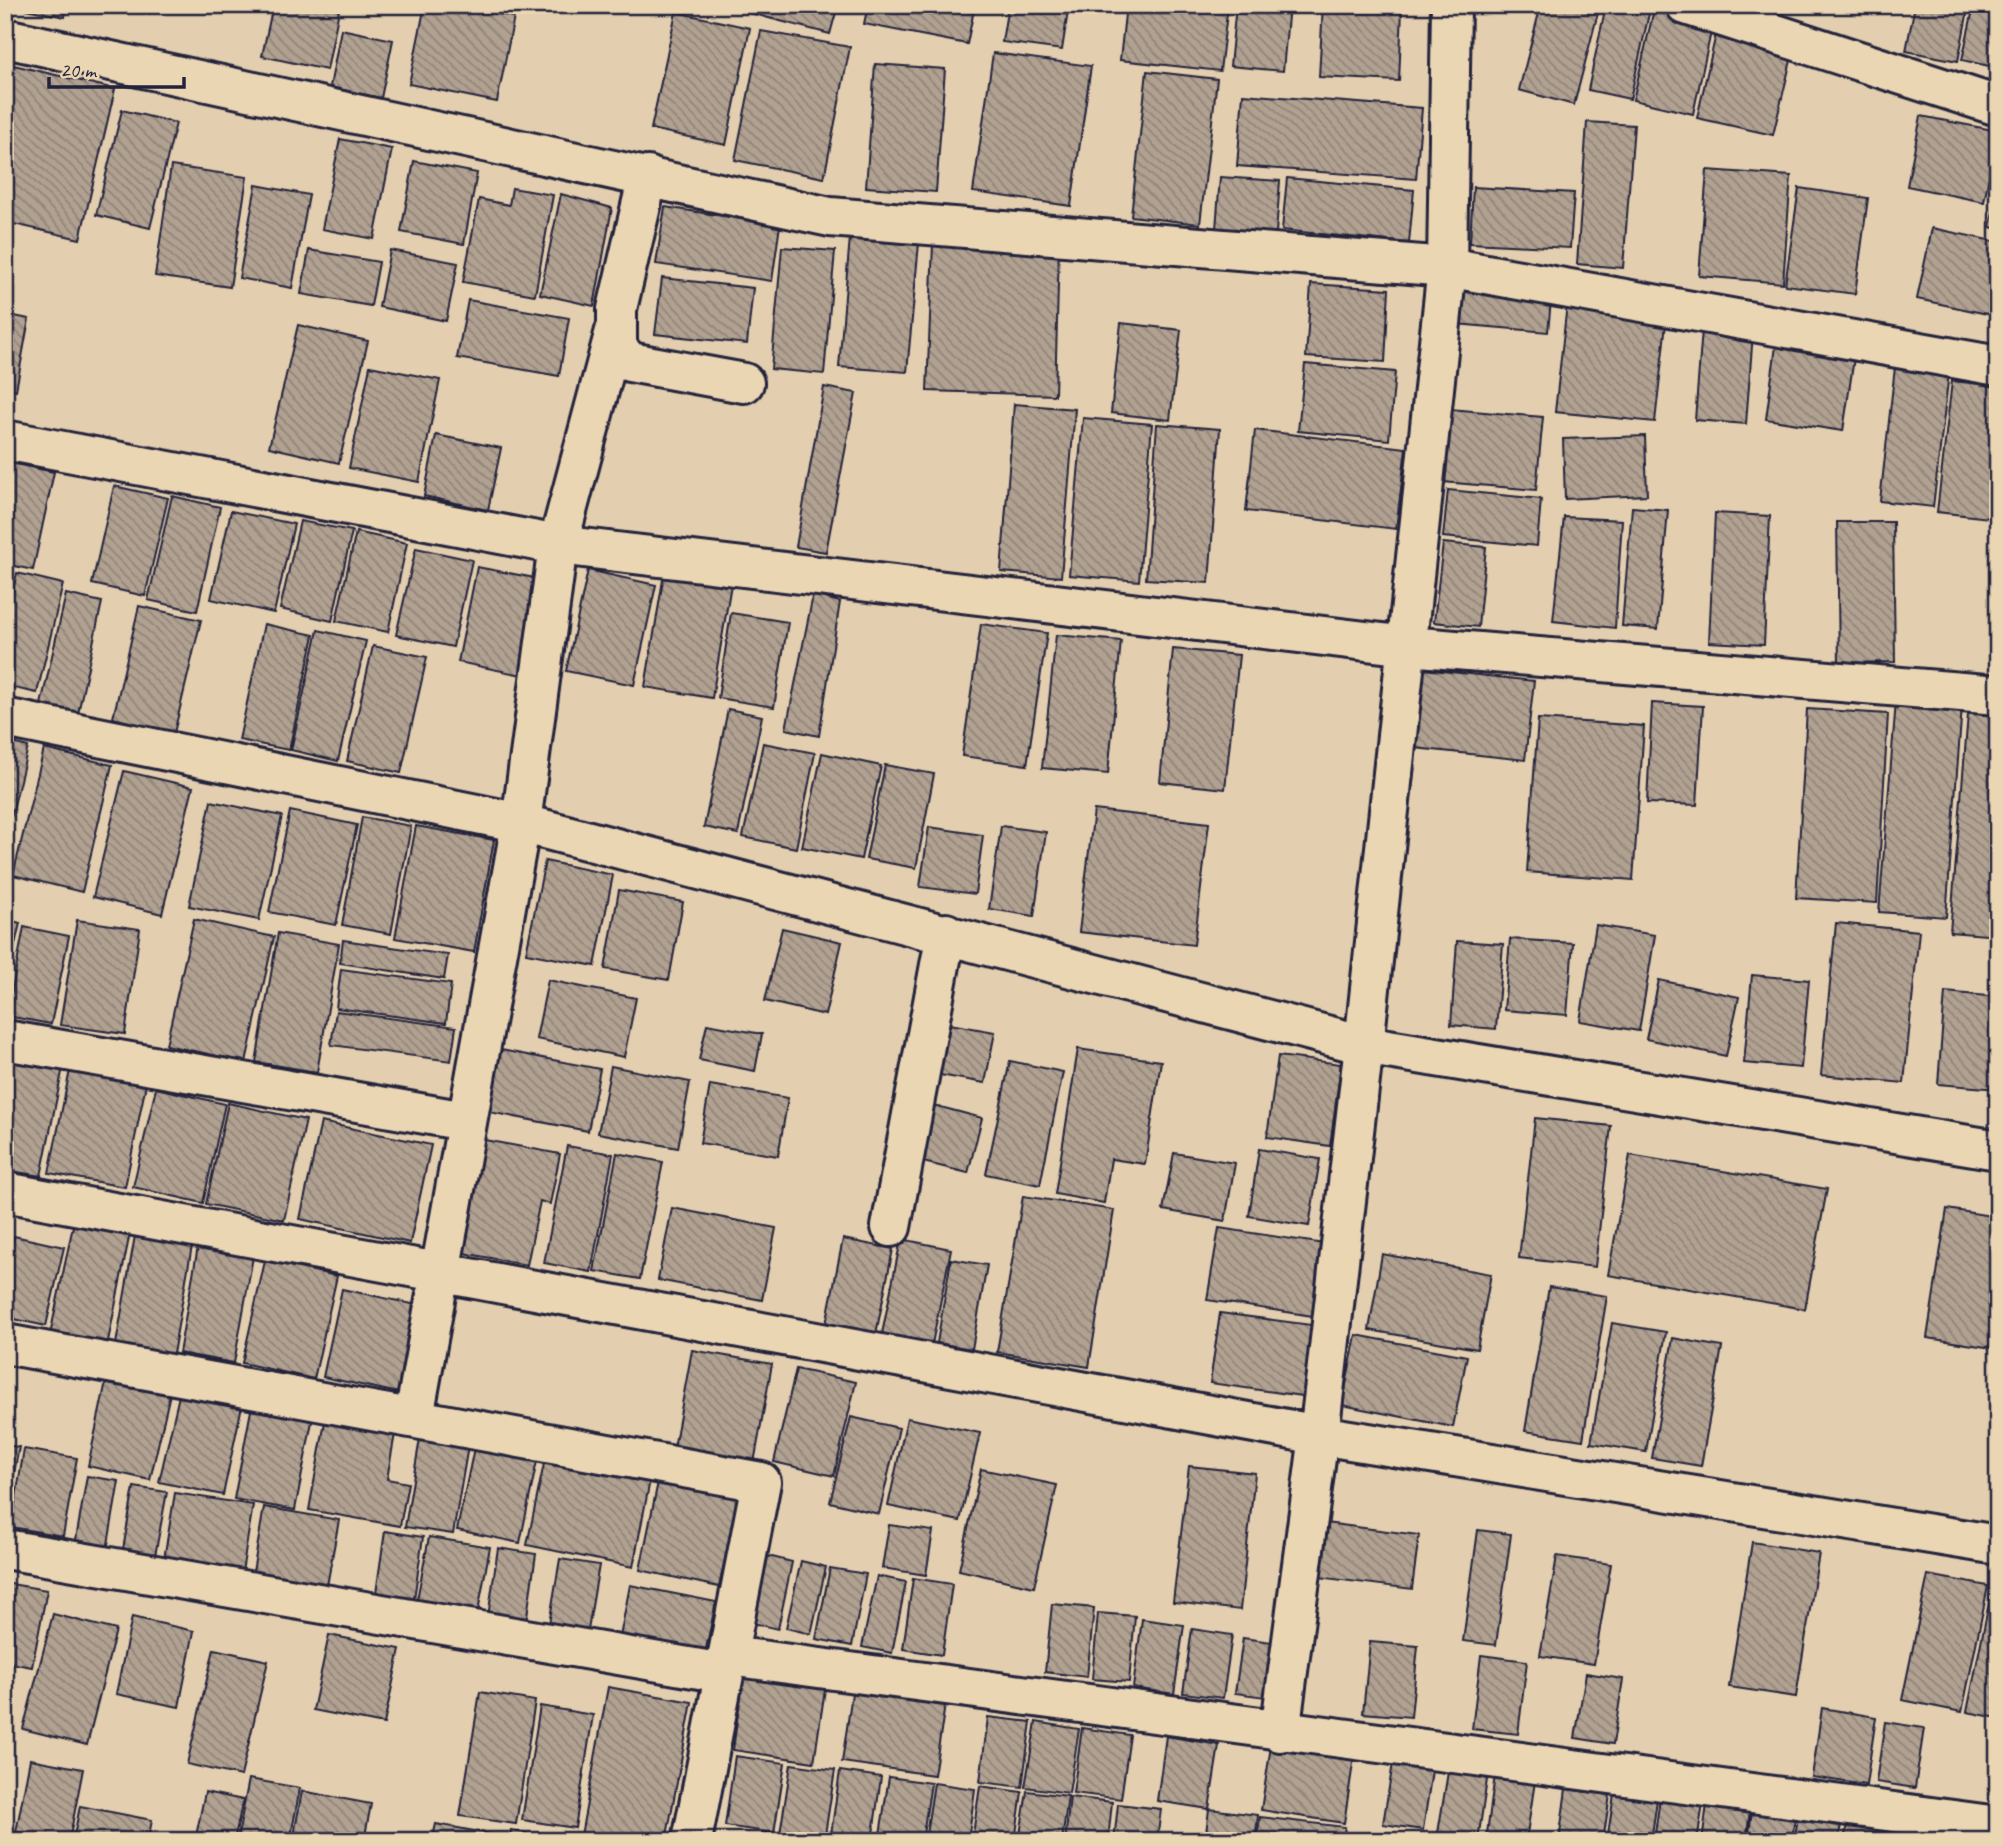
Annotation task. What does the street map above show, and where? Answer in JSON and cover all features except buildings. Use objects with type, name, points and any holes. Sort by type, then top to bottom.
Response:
[{"type":"street","points":[[1280,1732],[1319,1435],[1364,1045],[1447,267],[1451,5]]},
{"type":"street","points":[[1686,5],[1998,106]]},
{"type":"street","points":[[5,38],[830,217],[1447,267],[1998,366]]},
{"type":"street","points":[[414,1417],[465,1121],[521,823],[558,545],[615,331],[648,176]]},
{"type":"street","points":[[615,331],[617,348],[631,362],[744,383]]},
{"type":"street","points":[[5,440],[558,545],[1408,646],[1998,695]]},
{"type":"street","points":[[5,718],[521,823],[1364,1045],[1998,1150]]},
{"type":"street","points":[[891,1227],[946,933]]},
{"type":"street","points":[[5,1040],[465,1121]]},
{"type":"street","points":[[5,1192],[1319,1435],[1998,1545]]},
{"type":"street","points":[[5,1344],[761,1482],[692,1841]]},
{"type":"street","points":[[5,1549],[726,1665],[1280,1732],[1998,1826]]}]
